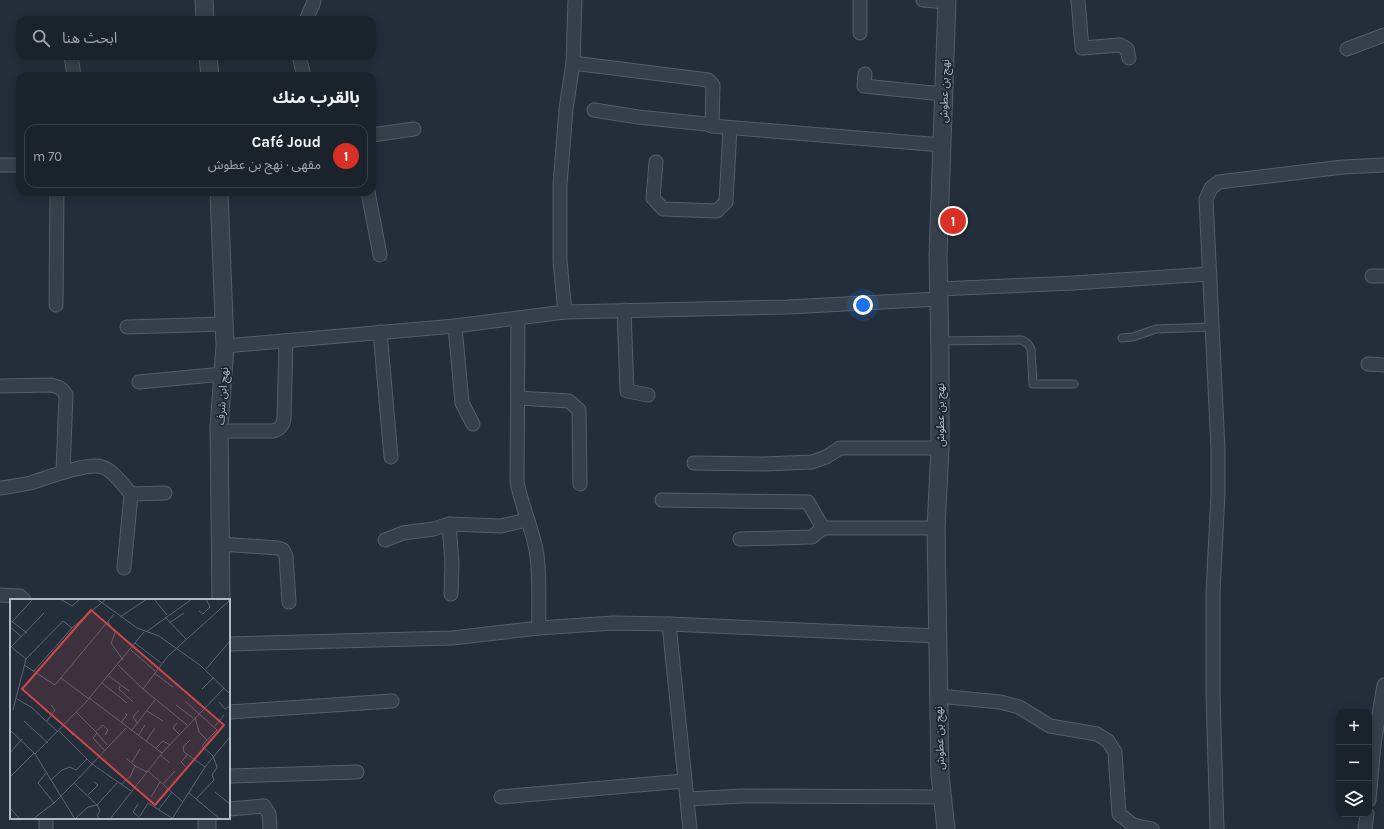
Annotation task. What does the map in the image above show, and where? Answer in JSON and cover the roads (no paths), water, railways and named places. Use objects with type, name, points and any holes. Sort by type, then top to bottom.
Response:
[{"type":"street","points":[[204,0],[205,16]]},
{"type":"street","points":[[308,16],[314,0]]},
{"type":"street","points":[[564,312],[560,261],[560,185],[566,109],[573,64],[575,0]]},
{"type":"street","points":[[860,0],[860,33]]},
{"type":"street","points":[[923,0],[947,1]]},
{"type":"street","points":[[1078,0],[1082,48],[1120,45],[1127,49],[1129,58]]},
{"type":"street","name":"نهج بن عطوش","points":[[946,829],[940,775],[936,528],[940,448],[938,256],[947,1]]},
{"type":"street","points":[[1347,49],[1384,35]]},
{"type":"street","points":[[72,60],[73,72]]},
{"type":"street","points":[[208,60],[210,72]]},
{"type":"street","points":[[299,60],[303,72]]},
{"type":"street","points":[[573,64],[708,80],[713,85],[712,126]]},
{"type":"street","points":[[865,74],[864,86],[943,94]]},
{"type":"street","points":[[594,110],[730,128],[942,145]]},
{"type":"street","points":[[656,162],[654,198],[663,209],[717,211],[726,202],[730,128]]},
{"type":"street","points":[[376,134],[414,129]]},
{"type":"street","points":[[0,165],[16,165]]},
{"type":"street","points":[[1218,829],[1213,694],[1213,593],[1218,493],[1218,449],[1206,199],[1211,188],[1219,182],[1343,167],[1384,165]]},
{"type":"street","points":[[56,304],[57,196]]},
{"type":"street","name":"نهج ابن شرف","points":[[219,196],[225,346],[219,431],[221,599]]},
{"type":"street","points":[[369,196],[380,255]]},
{"type":"street","points":[[225,346],[286,342],[456,326],[564,312],[788,307],[1074,283],[1210,274]]},
{"type":"street","points":[[624,310],[627,391],[648,395]]},
{"type":"street","points":[[518,318],[517,482],[535,544],[537,560],[539,628]]},
{"type":"street","points":[[127,327],[224,324]]},
{"type":"street","points":[[456,326],[462,403],[473,424]]},
{"type":"street","points":[[380,332],[391,456]]},
{"type":"street","points":[[219,431],[273,431],[278,430],[281,427],[284,418],[286,342]]},
{"type":"street","points":[[1368,364],[1384,364]]},
{"type":"street","points":[[139,382],[222,374]]},
{"type":"street","points":[[2,386],[51,385],[59,387],[63,390],[66,395],[63,472]]},
{"type":"street","points":[[518,398],[569,401],[579,410],[580,484]]},
{"type":"street","points":[[694,463],[763,464],[812,462],[826,457],[840,448],[940,448]]},
{"type":"street","points":[[0,488],[30,483],[63,472],[102,466],[107,469],[131,494],[165,494]]},
{"type":"street","points":[[124,568],[131,494]]},
{"type":"street","points":[[662,500],[808,502],[823,528]]},
{"type":"street","points":[[385,540],[404,533],[434,530],[449,524],[501,526],[527,520]]},
{"type":"street","points":[[449,524],[452,563],[451,594]]},
{"type":"street","points":[[740,539],[812,537],[823,528],[936,528]]},
{"type":"street","points":[[220,544],[278,548],[284,550],[286,556],[289,602]]},
{"type":"street","points":[[0,595],[20,596],[23,599]]},
{"type":"street","points":[[230,644],[452,638],[539,628],[613,624],[669,624],[938,636]]},
{"type":"street","points":[[669,624],[690,829]]},
{"type":"street","points":[[1371,781],[1374,744],[1384,685]]},
{"type":"street","points":[[938,696],[1000,702],[1019,707],[1050,726],[1097,734],[1108,741],[1115,752],[1119,814],[1134,825],[1152,829]]},
{"type":"street","points":[[230,712],[392,701]]},
{"type":"street","points":[[230,776],[357,772]]},
{"type":"street","points":[[501,797],[684,781]]},
{"type":"street","points":[[688,799],[742,796],[942,797]]},
{"type":"street","points":[[230,809],[264,806],[269,814],[270,829]]},
{"type":"street","points":[[1365,829],[1367,817]]},
{"type":"lane","points":[[1122,338],[1156,329],[1213,327]]},
{"type":"lane","points":[[940,341],[1022,340],[1028,344],[1031,349],[1033,384],[1074,384]]},
{"type":"place","name":"Café Joud","points":[[953,221]]}]
